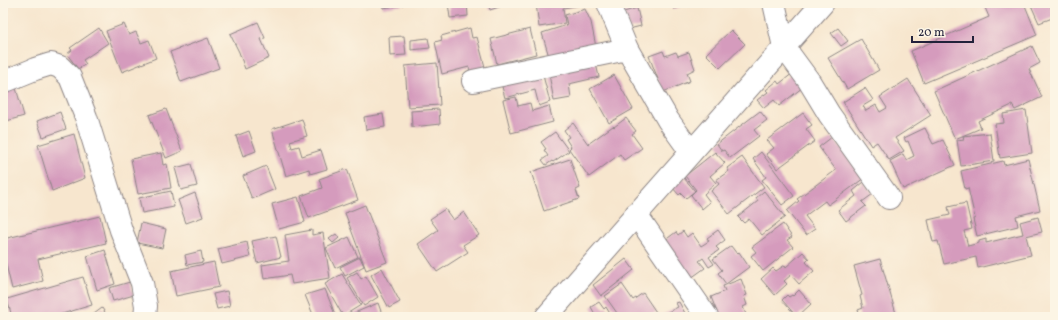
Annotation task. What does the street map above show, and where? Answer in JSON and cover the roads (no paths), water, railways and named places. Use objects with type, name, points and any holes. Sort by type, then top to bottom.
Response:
[{"type":"street","points":[[608,3],[627,49],[668,120],[691,152]]},
{"type":"street","points":[[774,3],[784,47],[809,81],[829,114],[889,198]]},
{"type":"street","points":[[546,317],[823,3]]},
{"type":"street","points":[[473,81],[627,49]]},
{"type":"street","points":[[3,82],[51,64],[60,67],[70,77],[86,117],[121,230],[142,283],[146,306],[145,317]]},
{"type":"street","points":[[636,214],[707,317]]}]
